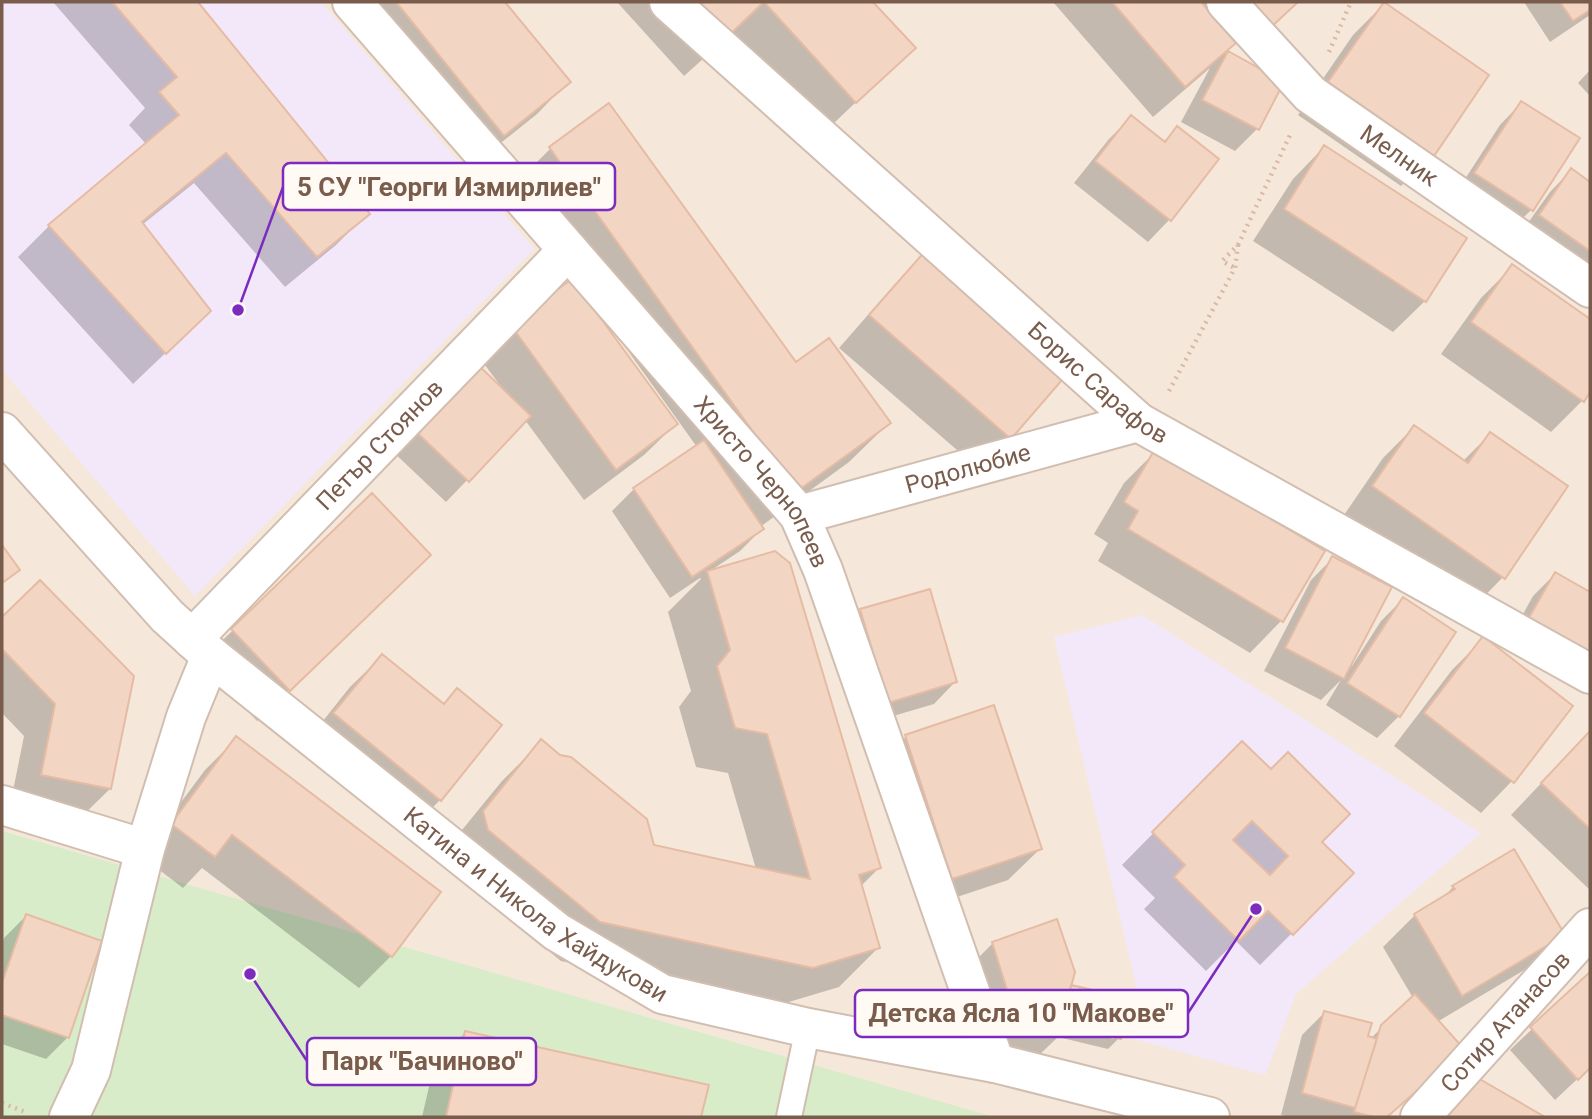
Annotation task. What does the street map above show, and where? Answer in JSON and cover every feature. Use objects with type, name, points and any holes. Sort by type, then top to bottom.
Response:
[{"type":"street","name":"Христо Чернопеев","points":[[352,2],[799,514],[824,570],[995,1063]]},
{"type":"street","name":"Борис Сарафов","points":[[669,2],[1143,426],[1590,674]]},
{"type":"street","name":"Мелник","points":[[1226,2],[1310,94],[1590,288]]},
{"type":"street","name":"Петър Стоянов","points":[[202,648],[568,250]]},
{"type":"street","name":"Родолюбие","points":[[799,514],[1143,426]]},
{"type":"street","name":"Катина и Никола Хайдукови","points":[[2,432],[167,616],[202,648],[557,932],[662,994],[808,1028],[995,1063],[1210,1117]]},
{"type":"street","points":[[69,1117],[91,1070],[145,849],[186,717],[202,648]]},
{"type":"street","points":[[2,805],[145,849]]},
{"type":"street","name":"Сотир Атанасов","points":[[1420,1117],[1590,929]]},
{"type":"lane","points":[[789,1117],[808,1028]]},
{"type":"path","points":[[1143,426],[1235,268],[1238,245],[1310,94]]},
{"type":"path","points":[[1235,268],[1222,261],[1238,245]]},
{"type":"path","points":[[2,1103],[38,1117]]},
{"type":"shaded area","points":[[2,2],[1590,2],[1590,1117],[2,1117]]},
{"type":"shaded area","points":[[2,2],[321,2],[534,249],[195,596],[2,370]]},
{"type":"shaded area","points":[[1142,615],[1481,833],[1296,994],[1265,1075],[1123,1036],[1136,985],[1054,637]]},
{"type":"green space","points":[[2,831],[994,1117],[2,1117]]},
{"type":"building","points":[[112,2],[198,2],[370,214],[317,257],[226,153],[142,222],[211,311],[166,354],[48,225],[179,115],[159,92],[177,77]]},
{"type":"building","points":[[396,2],[505,2],[571,82],[504,136]]},
{"type":"building","points":[[691,2],[764,2],[725,39]]},
{"type":"building","points":[[764,2],[873,2],[916,48],[856,103]]},
{"type":"building","points":[[1112,2],[1201,2],[1236,43],[1185,87]]},
{"type":"building","points":[[1242,2],[1298,2],[1268,30]]},
{"type":"building","points":[[1384,2],[1489,75],[1434,156],[1328,82]]},
{"type":"building","points":[[1560,2],[1590,2],[1590,10],[1573,21]]},
{"type":"building","points":[[1228,51],[1284,82],[1259,130],[1202,100]]},
{"type":"building","points":[[1521,101],[1580,138],[1533,211],[1474,173]]},
{"type":"building","points":[[609,103],[796,362],[829,338],[891,423],[796,492],[549,147]]},
{"type":"building","points":[[1131,115],[1165,142],[1177,126],[1219,159],[1171,221],[1095,161]]},
{"type":"building","points":[[1324,145],[1467,238],[1426,302],[1284,209]]},
{"type":"building","points":[[1571,168],[1590,182],[1590,251],[1539,215]]},
{"type":"building","points":[[926,250],[1068,373],[1011,439],[869,315]]},
{"type":"building","points":[[1512,264],[1590,319],[1590,392],[1584,402],[1471,322]]},
{"type":"building","points":[[572,279],[678,424],[616,470],[510,324]]},
{"type":"building","points":[[473,360],[531,416],[469,482],[410,426]]},
{"type":"building","points":[[1414,425],[1468,463],[1490,432],[1568,486],[1505,579],[1372,486]]},
{"type":"building","points":[[704,440],[764,529],[692,577],[633,488]]},
{"type":"building","points":[[1155,449],[1325,551],[1283,622],[1128,529],[1138,511],[1124,502]]},
{"type":"building","points":[[372,493],[431,555],[290,691],[231,629]]},
{"type":"building","points":[[2,545],[20,570],[2,583]]},
{"type":"building","points":[[775,551],[790,563],[881,868],[859,875],[880,948],[813,968],[600,922],[488,830],[483,811],[541,739],[560,755],[571,757],[647,819],[654,845],[810,879],[767,734],[735,728],[717,666],[730,650],[707,571]]},
{"type":"building","points":[[1332,556],[1392,587],[1344,679],[1285,648]]},
{"type":"building","points":[[1555,572],[1590,592],[1590,657],[1527,621]]},
{"type":"building","points":[[40,580],[134,676],[111,789],[41,775],[55,704],[2,649],[2,617]]},
{"type":"building","points":[[930,589],[957,682],[888,703],[860,609]]},
{"type":"building","points":[[1403,597],[1456,632],[1400,717],[1347,683]]},
{"type":"building","points":[[1483,636],[1573,706],[1514,783],[1424,713]]},
{"type":"building","points":[[382,654],[444,704],[457,688],[502,725],[441,801],[333,713]]},
{"type":"building","points":[[994,705],[1042,849],[952,879],[905,735]]},
{"type":"building","points":[[1590,731],[1590,829],[1541,783]]},
{"type":"building","points":[[236,736],[441,892],[392,957],[232,835],[215,857],[171,824]]},
{"type":"building","points":[[1242,741],[1271,769],[1288,752],[1350,814],[1322,842],[1354,873],[1293,935],[1268,911],[1239,941],[1174,877],[1185,865],[1152,832]],"holes":[[[1252,821],[1288,856],[1270,875],[1233,840]]]},
{"type":"building","points":[[1514,849],[1565,935],[1462,996],[1414,914],[1455,889],[1452,886]]},
{"type":"building","points":[[26,914],[102,941],[69,1038],[2,1015],[2,983]]},
{"type":"building","points":[[1057,919],[1075,972],[1058,1036],[1019,1028],[992,942]]},
{"type":"building","points":[[1590,972],[1590,1068],[1578,1080],[1530,1027]]},
{"type":"building","points":[[1071,985],[1080,987],[1070,1027],[1061,1025]]},
{"type":"building","points":[[1080,987],[1131,999],[1121,1039],[1070,1027]]},
{"type":"building","points":[[1415,994],[1464,1049],[1387,1117],[1354,1112],[1381,1025]]},
{"type":"building","points":[[1324,1011],[1372,1023],[1368,1036],[1377,1039],[1355,1108],[1302,1093]]},
{"type":"building","points":[[465,1031],[709,1085],[701,1117],[446,1117]]},
{"type":"building","points":[[1471,1074],[1545,1117],[1446,1117]]},
{"type":"place","name":"5 СУ \"Георги Измирлиев\"","points":[[238,310]]},
{"type":"place","name":"Детска Ясла 10 \"Макове\"","points":[[1256,909]]},
{"type":"place","name":"Парк \"Бачиново\"","points":[[250,974]]}]
